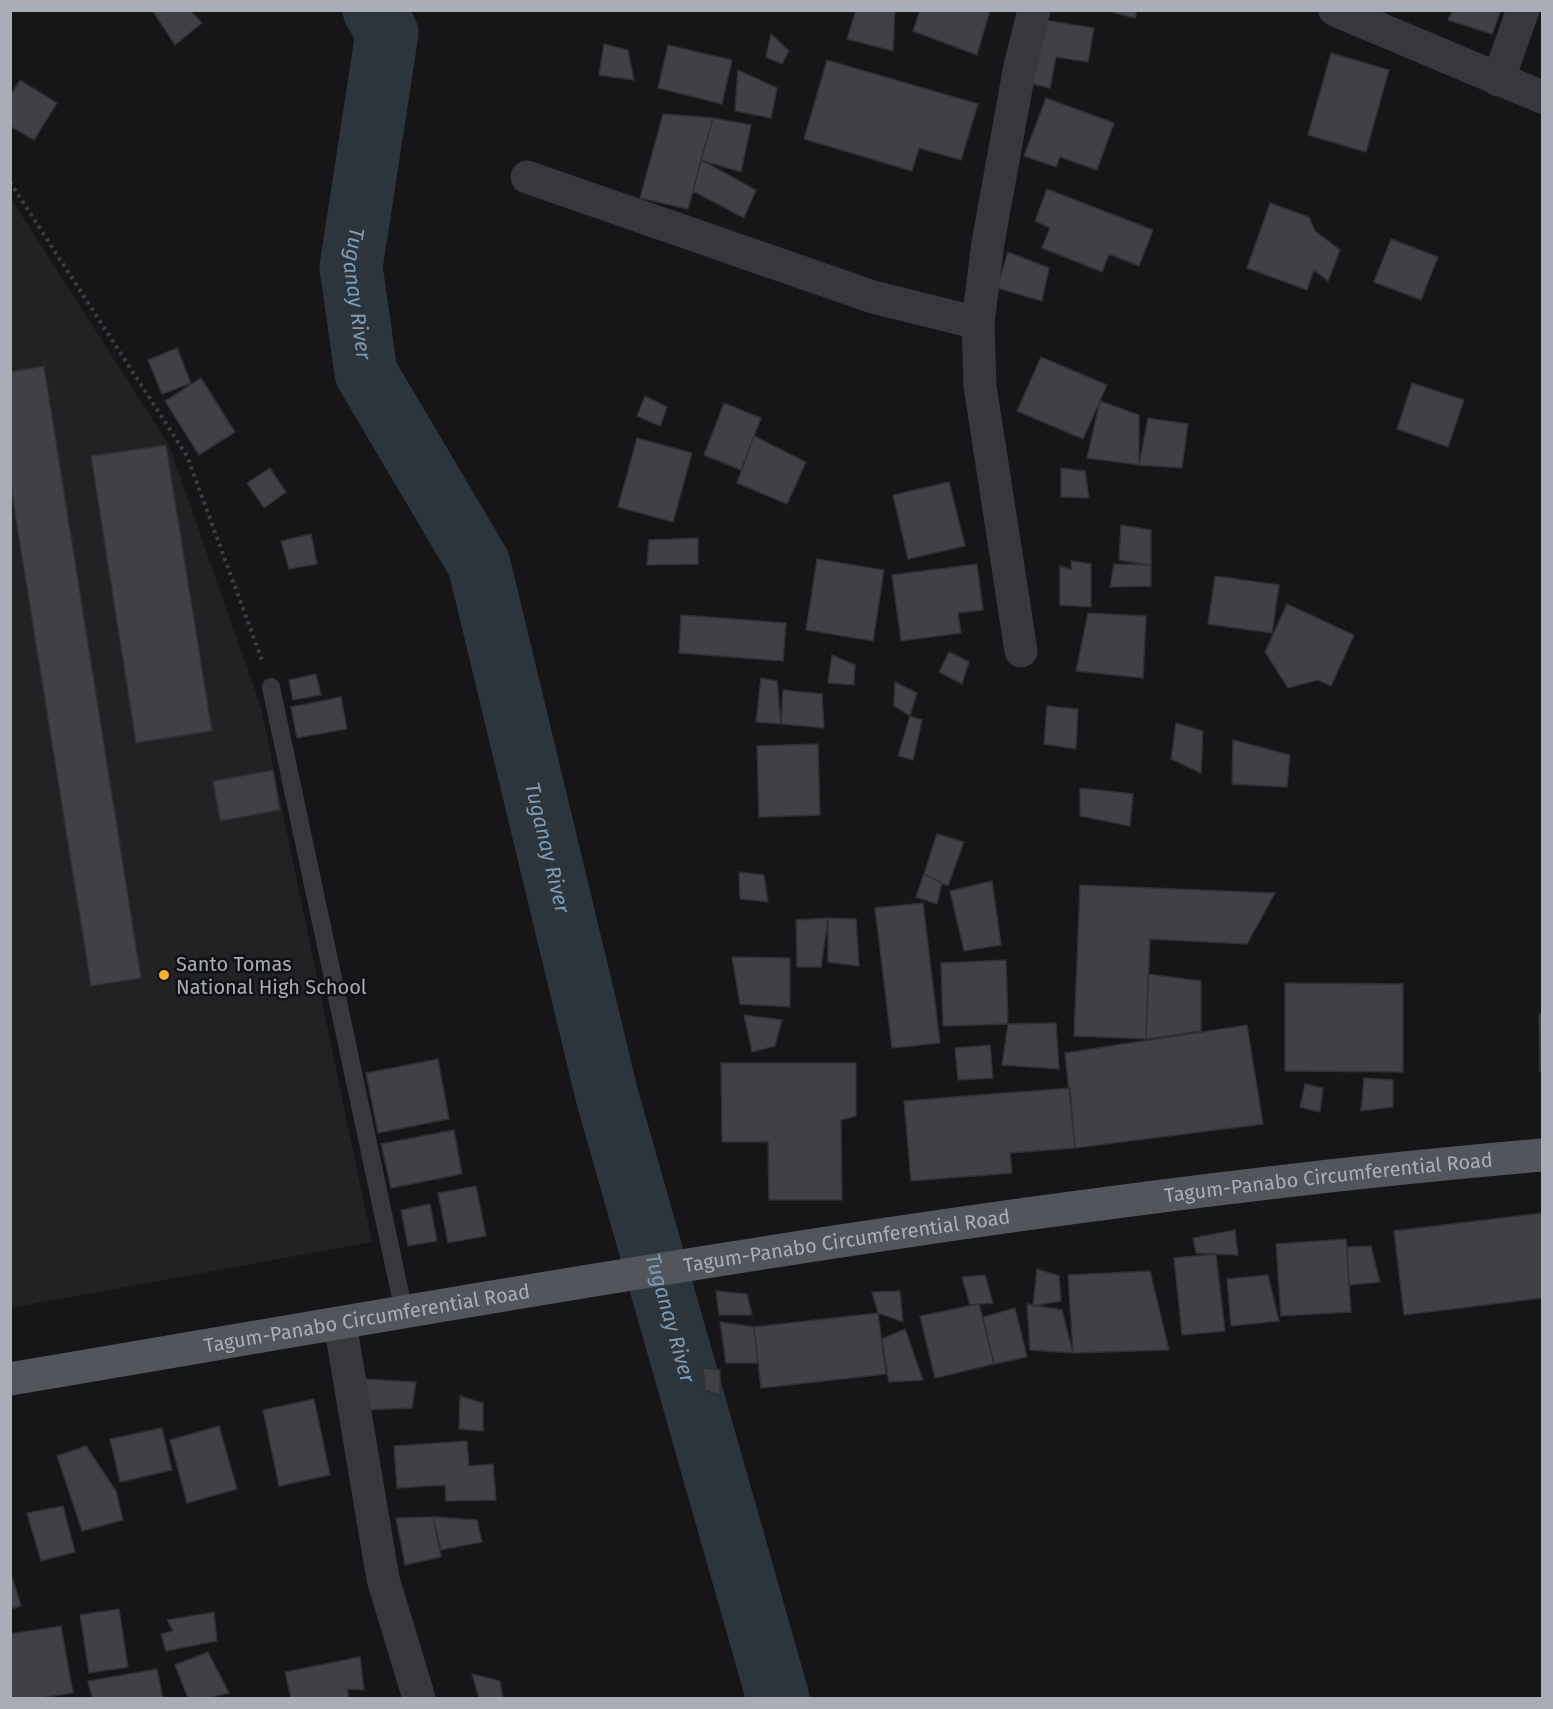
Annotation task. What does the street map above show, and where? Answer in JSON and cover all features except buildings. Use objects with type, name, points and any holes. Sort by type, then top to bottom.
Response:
[{"type":"main road","name":"Tagum-Panabo Circumferential Road","points":[[10,1378],[735,1257],[1251,1184],[1542,1155]]},
{"type":"street","points":[[1021,651],[980,386],[978,323],[990,232],[1020,66],[1034,10]]},
{"type":"street","points":[[1498,80],[1523,10]]},
{"type":"street","points":[[1335,11],[1542,97]]},
{"type":"street","points":[[527,177],[873,297],[978,323]]},
{"type":"street","points":[[340,1323],[382,1579],[419,1698]]},
{"type":"lane","points":[[271,687],[404,1312]]},
{"type":"path","points":[[10,182],[188,456],[271,687]]},
{"type":"shaded area","name":"Santo Tomas National High School","points":[[10,197],[169,445],[261,708],[372,1242],[11,1308]]},
{"type":"waterway","name":"Tuganay River","points":[[374,10],[387,33],[351,267],[366,373],[479,564],[607,1096],[778,1698]]},
{"type":"place","name":"Santo Tomas National High School","points":[[164,975]]}]
